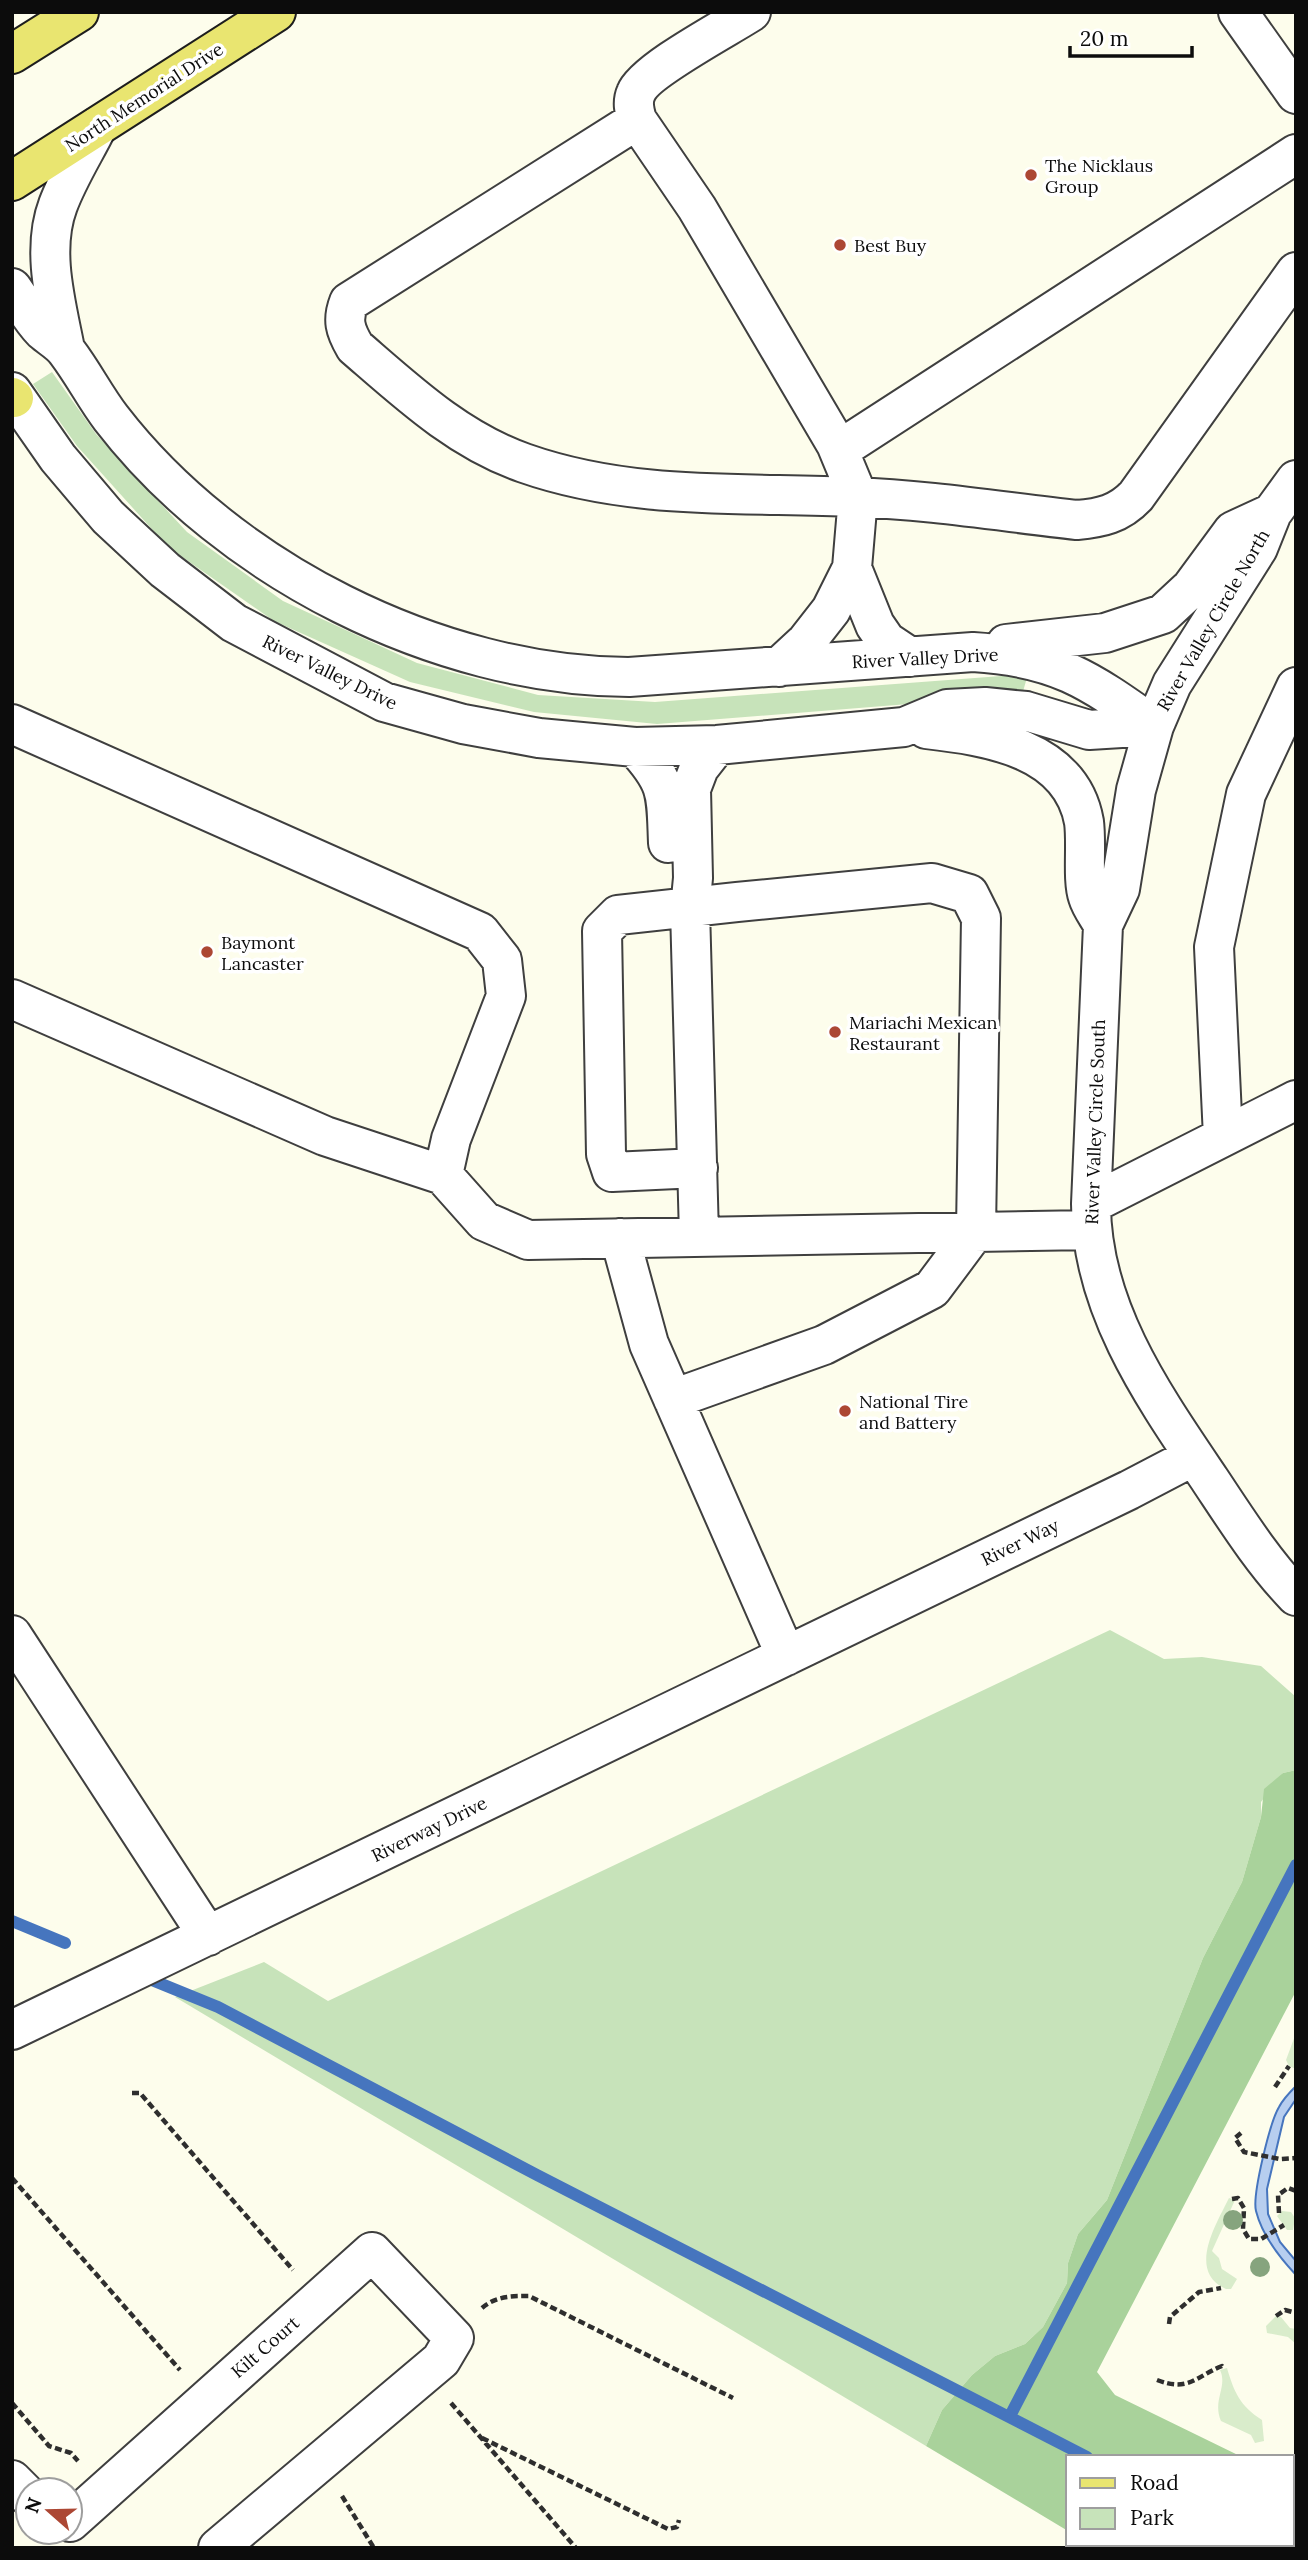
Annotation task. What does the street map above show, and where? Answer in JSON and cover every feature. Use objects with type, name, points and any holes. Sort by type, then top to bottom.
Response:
[{"type":"main road","points":[[12,54],[79,12]]},
{"type":"main road","name":"North Memorial Drive","points":[[12,181],[276,12]]},
{"type":"street","points":[[751,12],[649,75],[636,91],[633,105],[637,120],[697,208],[839,450],[858,497],[852,568],[831,610],[806,642],[779,667]]},
{"type":"street","points":[[1238,12],[1296,94]]},
{"type":"street","points":[[637,120],[349,302],[344,316],[346,331],[355,347],[452,428],[522,463],[587,482],[657,492],[858,497],[1077,520],[1107,516],[1124,509],[1296,272]]},
{"type":"street","name":"River Valley Drive","points":[[65,349],[53,288],[51,239],[57,205],[97,127]]},
{"type":"street","points":[[839,450],[1296,154]]},
{"type":"street","name":"River Valley Drive","points":[[12,288],[42,330],[65,349],[111,418],[164,476],[202,510],[287,571],[340,602],[393,628],[446,647],[578,676],[629,677],[973,652],[1015,654],[1052,664],[1108,694],[1154,726]]},
{"type":"street","name":"River Valley Drive","points":[[13,396],[108,517],[165,570],[234,623],[304,663],[384,702],[463,724],[539,738],[635,747],[717,745],[904,727],[947,709],[985,707],[1026,711],[1090,730],[1154,726]]},
{"type":"street","name":"River Valley Circle North","points":[[1154,726],[1172,684],[1258,548],[1272,513],[1296,480]]},
{"type":"street","name":"River Valley Circle North","points":[[973,652],[1020,641],[1105,633],[1163,614],[1191,587],[1233,531],[1272,513]]},
{"type":"street","points":[[852,568],[875,625],[886,641],[910,657]]},
{"type":"street","points":[[1223,1137],[1214,947],[1246,794],[1296,687]]},
{"type":"street","points":[[12,724],[480,932],[502,960],[506,996],[451,1139],[443,1175]]},
{"type":"street","name":"River Valley Circle South","points":[[1154,726],[1136,790],[1120,889],[1103,925],[1091,1217],[1104,1290],[1150,1389],[1231,1513],[1296,1596]]},
{"type":"street","points":[[904,727],[981,735],[1020,748],[1052,767],[1072,791],[1083,820],[1087,897],[1103,925]]},
{"type":"street","points":[[699,1235],[690,909],[693,878],[691,789],[699,768],[717,745]]},
{"type":"street","points":[[635,747],[657,772],[666,797],[670,879],[690,909]]},
{"type":"street","points":[[673,1399],[824,1345],[932,1289],[976,1230],[981,918],[969,894],[932,883],[618,915],[602,931],[606,1154],[612,1172],[698,1168]]},
{"type":"street","points":[[12,999],[325,1136],[443,1175],[484,1222],[528,1240],[976,1230],[1091,1217],[1223,1137],[1296,1100]]},
{"type":"street","points":[[620,1238],[649,1344],[786,1656]]},
{"type":"street","name":"River Way","points":[[844,1626],[1129,1490],[1194,1456]]},
{"type":"street","name":"Riverway Drive","points":[[12,2030],[844,1626]]},
{"type":"street","points":[[12,1635],[208,1936]]},
{"type":"street","name":"Kilt Court","points":[[84,2509],[372,2252],[454,2338]]},
{"type":"street","points":[[218,2548],[440,2360],[454,2338]]},
{"type":"path","points":[[1275,2087],[1289,2066]]},
{"type":"path","points":[[132,2093],[140,2093],[320,2299]]},
{"type":"path","points":[[1241,2133],[1235,2138],[1244,2152],[1280,2159],[1296,2158]]},
{"type":"path","points":[[12,2178],[205,2400]]},
{"type":"path","points":[[1279,2213],[1278,2195],[1288,2188],[1296,2191]]},
{"type":"path","points":[[1232,2199],[1238,2198],[1244,2208],[1243,2229],[1249,2239],[1261,2239],[1284,2225]]},
{"type":"path","points":[[1169,2324],[1167,2320],[1199,2292],[1221,2288]]},
{"type":"path","points":[[454,2338],[488,2302],[508,2295],[529,2296],[733,2398]]},
{"type":"path","points":[[1276,2316],[1285,2310],[1296,2313]]},
{"type":"path","points":[[1157,2380],[1178,2386],[1188,2385],[1209,2371],[1222,2366],[1224,2369]]},
{"type":"path","points":[[426,2372],[576,2548]]},
{"type":"path","points":[[12,2403],[49,2446],[71,2454],[107,2488]]},
{"type":"path","points":[[481,2438],[668,2529],[677,2527],[679,2520]]},
{"type":"path","points":[[317,2465],[354,2510],[374,2548]]},
{"type":"green space","points":[[52,372],[96,434],[187,532],[283,601],[417,663],[538,695],[655,702],[1028,674],[1022,695],[657,724],[534,712],[410,682],[274,621],[168,547],[77,446],[33,384]]},
{"type":"green space","points":[[1110,1630],[1164,1659],[1202,1657],[1261,1666],[1296,1697],[1296,1770],[1283,1773],[1261,1802],[1261,1817],[1242,1882],[1203,1958],[1107,2200],[1078,2234],[1068,2263],[1067,2283],[1043,2327],[1025,2344],[995,2356],[972,2375],[942,2410],[926,2446],[175,1997],[264,1962],[328,2001]]},
{"type":"green space","points":[[1296,1770],[1296,1991],[1097,2372],[1115,2395],[1238,2455],[1066,2455],[1066,2530],[926,2446],[942,2410],[972,2375],[995,2356],[1025,2344],[1043,2327],[1067,2283],[1068,2263],[1078,2234],[1107,2200],[1203,1958],[1242,1882],[1261,1817],[1264,1789],[1283,1773]]},
{"type":"green space","points":[[1296,2033],[1296,2069],[1289,2066],[1286,2060]]},
{"type":"green space","points":[[1229,2198],[1235,2200],[1212,2251],[1219,2258],[1222,2269],[1237,2279],[1231,2289],[1226,2289],[1214,2281],[1208,2271],[1206,2259],[1212,2233]]},
{"type":"green space","points":[[1282,2211],[1291,2212],[1295,2218],[1293,2230],[1287,2230],[1277,2216]]},
{"type":"green space","points":[[1276,2316],[1281,2317],[1290,2328],[1296,2329],[1296,2344],[1288,2337],[1267,2333],[1266,2326]]},
{"type":"green space","points":[[1227,2368],[1239,2398],[1262,2420],[1264,2441],[1255,2443],[1251,2435],[1221,2421],[1218,2407],[1222,2382],[1220,2370]]},
{"type":"green space","points":[[1294,2482],[1296,2483],[1296,2548],[1093,2546],[1294,2546]]},
{"type":"water","points":[[1296,2086],[1296,2099],[1284,2117],[1267,2189],[1268,2214],[1280,2242],[1296,2261],[1296,2275],[1267,2237],[1255,2203],[1275,2115],[1282,2101]]},
{"type":"waterway","points":[[1010,2416],[1296,1865]]},
{"type":"waterway","points":[[12,1921],[65,1943]]},
{"type":"waterway","points":[[142,1976],[218,2007],[537,2175],[1083,2455]]},
{"type":"waterway","points":[[1252,2546],[1255,2548]]},
{"type":"place","name":"The Nicklaus Group","points":[[1031,175]]},
{"type":"place","name":"Best Buy","points":[[840,245]]},
{"type":"place","name":"Baymont Lancaster","points":[[207,952]]},
{"type":"place","name":"Mariachi Mexican Restaurant","points":[[835,1032]]},
{"type":"place","name":"National Tire and Battery","points":[[845,1411]]}]
